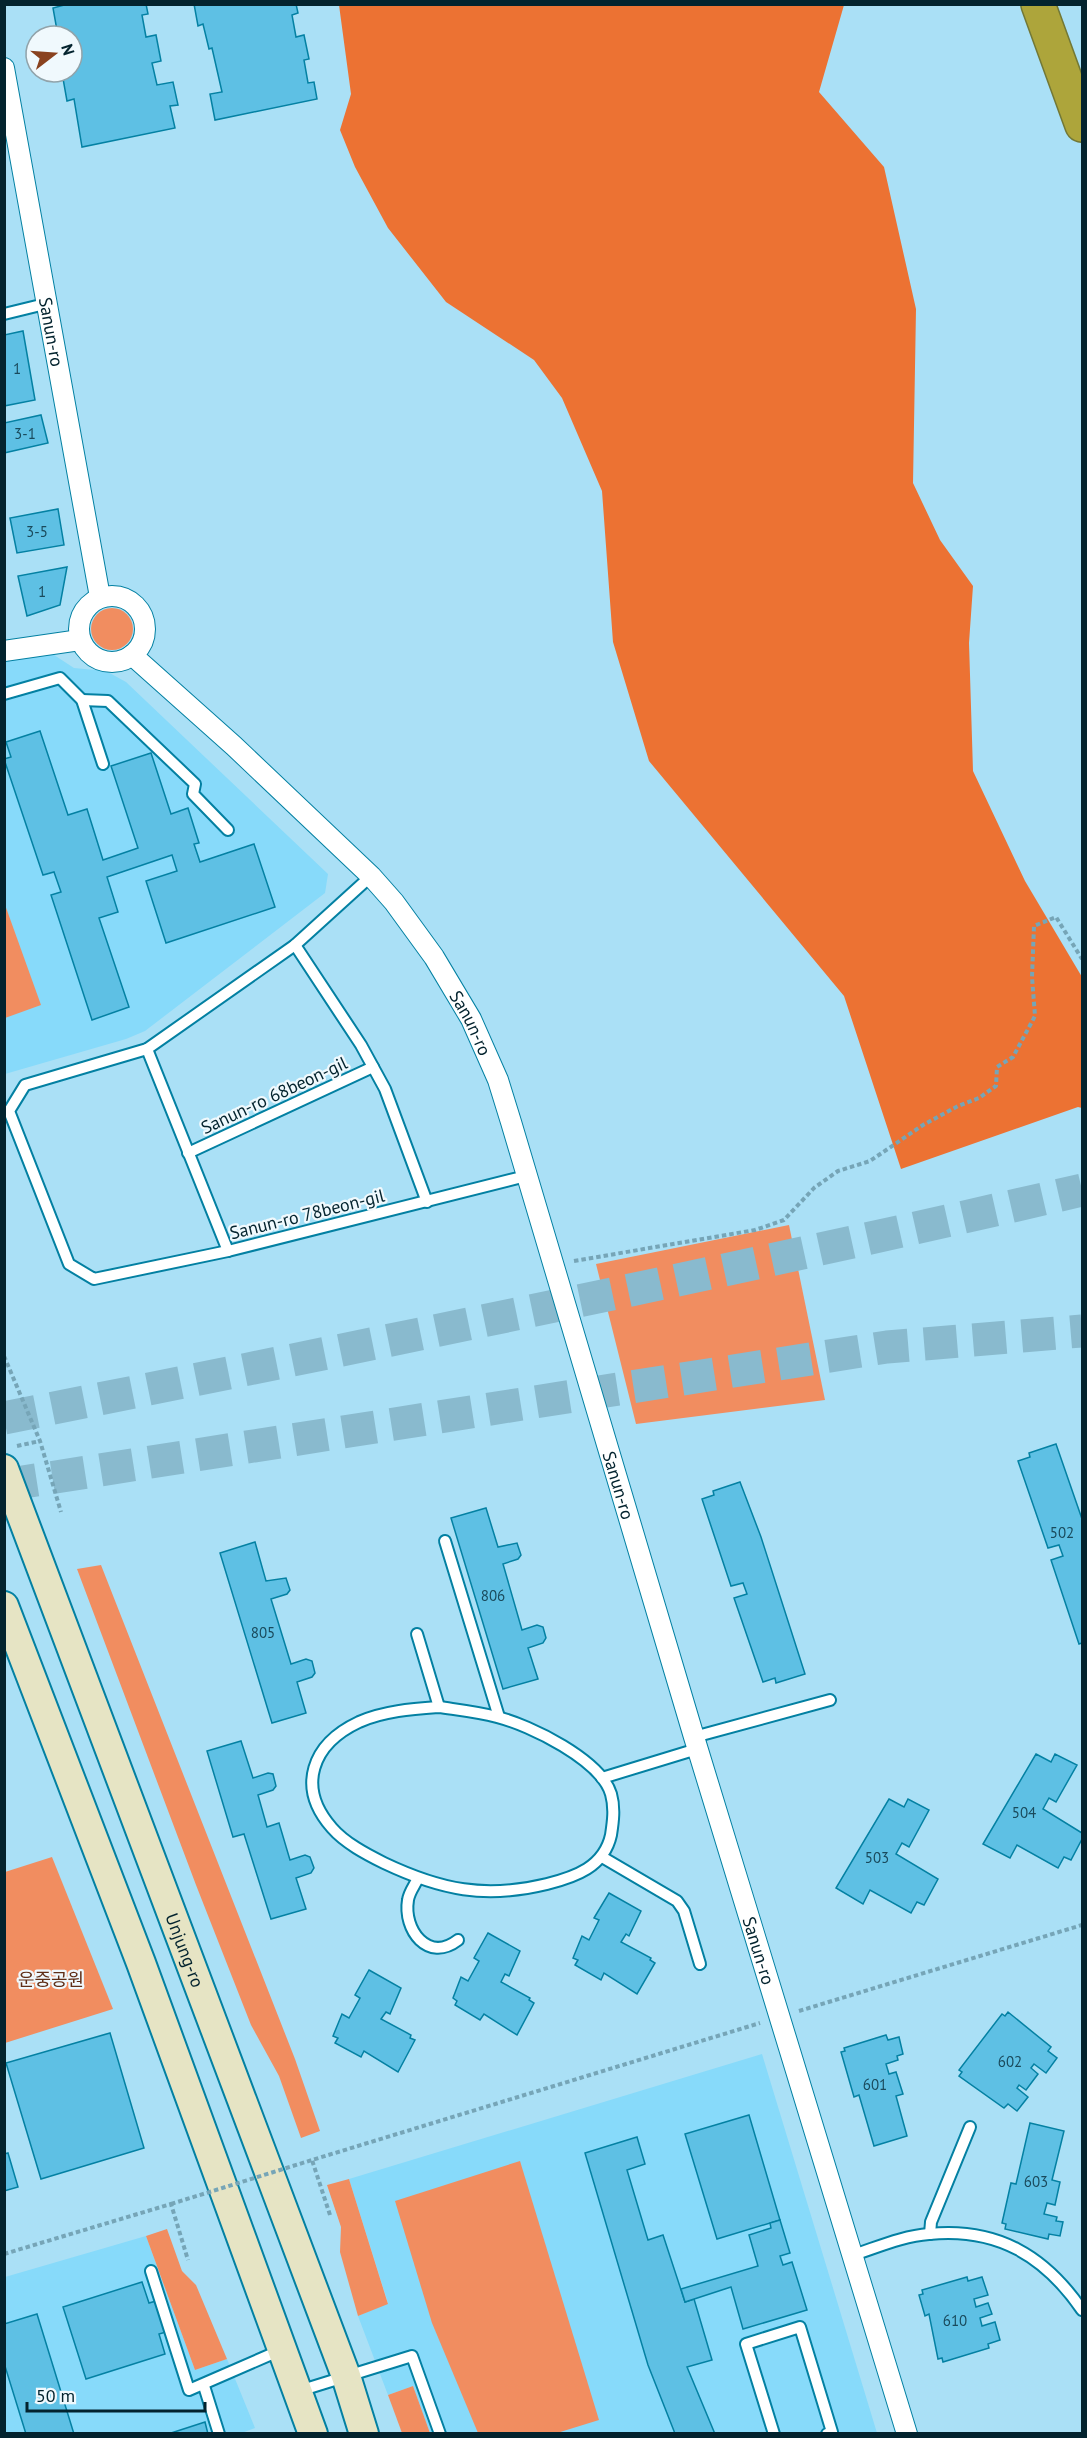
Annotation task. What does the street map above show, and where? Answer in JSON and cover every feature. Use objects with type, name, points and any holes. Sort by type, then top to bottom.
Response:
[{"type":"highway","points":[[1038,4],[1083,124]]},
{"type":"main road","name":"Unjung-ro","points":[[9,1458],[346,2376],[363,2433]]},
{"type":"main road","points":[[4,1606],[141,1963],[296,2392],[313,2433]]},
{"type":"street","name":"Sanun-ro","points":[[4,68],[49,303],[100,597]]},
{"type":"street","points":[[121,596],[138,608],[145,628],[140,648],[123,660],[102,661],[85,649],[80,640],[80,619],[84,610],[100,597],[121,596]]},
{"type":"street","points":[[4,651],[80,640]]},
{"type":"street","name":"Sanun-ro","points":[[132,655],[234,746],[371,876],[421,938],[471,1019],[498,1080],[695,1743],[781,2016],[907,2433]]},
{"type":"lane","points":[[4,314],[49,303]]},
{"type":"lane","points":[[4,694],[60,678],[81,700],[103,764]]},
{"type":"lane","points":[[81,700],[108,701],[195,784],[193,794],[228,830]]},
{"type":"lane","points":[[147,1049],[295,945],[371,876]]},
{"type":"lane","name":"Sanun-ro 68beon-gil","points":[[295,945],[385,1089],[427,1202]]},
{"type":"lane","name":"Sanun-ro 68beon-gil","points":[[147,1049],[228,1251]]},
{"type":"lane","name":"Sanun-ro 78beon-gil","points":[[147,1049],[25,1085],[9,1111],[69,1264],[94,1279],[228,1251],[526,1176]]},
{"type":"lane","name":"Sanun-ro 68beon-gil","points":[[188,1153],[373,1067]]},
{"type":"lane","points":[[445,1541],[499,1718]]},
{"type":"lane","points":[[417,1634],[439,1707]]},
{"type":"lane","points":[[602,1778],[695,1743],[830,1700]]},
{"type":"lane","points":[[439,1707],[499,1718],[562,1747],[602,1778],[611,1792],[613,1806],[609,1842],[602,1857],[586,1870],[565,1880],[514,1891],[468,1892],[418,1878],[376,1859],[333,1829],[320,1811],[312,1792],[312,1773],[318,1757],[329,1744],[360,1722],[396,1711],[439,1707]]},
{"type":"lane","points":[[602,1857],[676,1900],[684,1911],[700,1964]]},
{"type":"lane","points":[[418,1878],[408,1897],[407,1913],[412,1932],[421,1941],[435,1948],[450,1947],[458,1941]]},
{"type":"lane","points":[[930,2234],[932,2222],[970,2127]]},
{"type":"lane","points":[[853,2254],[930,2234],[976,2235],[1021,2250],[1038,2260],[1055,2276],[1083,2310]]},
{"type":"lane","points":[[151,2271],[189,2390],[204,2386],[282,2350]]},
{"type":"lane","points":[[774,2433],[746,2344],[800,2327],[832,2432],[827,2433]]},
{"type":"lane","points":[[296,2392],[412,2356],[440,2433]]},
{"type":"lane","points":[[204,2386],[219,2433]]},
{"type":"path","points":[[552,1265],[755,1230],[784,1220],[814,1188],[838,1171],[870,1161],[923,1125],[958,1106],[979,1098],[996,1086],[997,1067],[1013,1057],[1035,1016],[1032,977],[1034,926],[1056,917],[1083,959]]},
{"type":"path","points":[[4,1356],[40,1441],[61,1512]]},
{"type":"path","points":[[9,1458],[40,1441]]},
{"type":"path","points":[[4,2254],[1083,1924]]},
{"type":"path","points":[[312,2160],[330,2215]]},
{"type":"path","points":[[171,2204],[188,2260]]},
{"type":"shaded area","points":[[339,5],[844,5],[819,92],[884,167],[916,309],[913,483],[940,540],[973,586],[969,643],[973,771],[1025,881],[1082,977],[1082,1108],[1078,1107],[901,1169],[844,996],[649,761],[613,642],[602,491],[562,398],[534,360],[446,302],[388,228],[355,167],[340,130],[351,94]]},
{"type":"shaded area","points":[[51,653],[74,668],[106,671],[126,682],[328,874],[325,893],[145,1031],[126,1039],[5,1074],[5,660]]},
{"type":"shaded area","points":[[762,2054],[877,2433],[430,2433],[413,2386],[388,2395],[358,2316],[388,2303],[349,2179]]},
{"type":"shaded area","points":[[146,2236],[195,2370],[227,2359],[255,2428],[239,2434],[5,2434],[5,2277]]},
{"type":"green space","points":[[112,608],[127,614],[133,629],[127,644],[112,650],[97,644],[91,629],[97,614]]},
{"type":"green space","points":[[4,902],[41,1005],[5,1018],[4,1018]]},
{"type":"green space","points":[[789,1225],[825,1400],[636,1424],[596,1264]]},
{"type":"green space","points":[[101,1565],[295,2059],[320,2131],[301,2138],[279,2076],[251,2025],[77,1569]]},
{"type":"green space","name":"운중공원","points":[[52,1857],[113,2009],[5,2043],[5,1872]]},
{"type":"green space","points":[[520,2161],[599,2420],[557,2433],[478,2433],[432,2323],[395,2201]]},
{"type":"green space","points":[[349,2179],[388,2304],[358,2316],[340,2252],[341,2227],[327,2185]]},
{"type":"green space","points":[[167,2229],[182,2271],[196,2285],[227,2359],[195,2370],[146,2236]]},
{"type":"green space","points":[[413,2386],[430,2433],[402,2433],[388,2395]]},
{"type":"building","points":[[68,4],[146,4],[148,14],[142,15],[146,37],[156,35],[161,61],[152,63],[157,85],[173,82],[178,105],[170,106],[175,128],[82,147],[74,99],[67,101],[64,84],[84,84],[84,24],[56,24],[53,8]]},
{"type":"building","points":[[194,4],[296,4],[298,13],[292,15],[296,37],[304,35],[309,59],[304,60],[308,83],[314,82],[317,99],[215,120],[210,94],[222,92],[212,48],[209,49],[203,24],[198,26]]},
{"type":"building","points":[[23,331],[35,400],[4,406],[4,335]]},
{"type":"building","points":[[41,415],[48,443],[4,453],[4,423]]},
{"type":"building","points":[[58,509],[64,545],[17,553],[10,518]]},
{"type":"building","points":[[67,567],[60,605],[27,616],[18,576]]},
{"type":"building","points":[[40,731],[68,815],[87,809],[103,860],[138,848],[111,766],[151,753],[171,814],[188,808],[199,843],[194,844],[200,862],[254,844],[275,907],[166,943],[146,881],[177,871],[172,855],[107,877],[118,912],[99,918],[129,1007],[92,1020],[51,895],[61,892],[54,872],[43,875],[4,759],[11,757],[6,742]]},
{"type":"building","points":[[1056,1444],[1082,1519],[1082,1643],[1079,1644],[1051,1560],[1063,1556],[1059,1545],[1048,1548],[1018,1461],[1030,1457],[1029,1453]]},
{"type":"building","points":[[740,1482],[761,1537],[805,1674],[776,1683],[775,1678],[763,1682],[734,1598],[747,1594],[743,1583],[731,1586],[702,1499],[714,1495],[713,1491]]},
{"type":"building","points":[[486,1508],[498,1547],[517,1543],[521,1555],[518,1559],[503,1564],[522,1630],[537,1625],[543,1627],[546,1638],[543,1643],[528,1648],[538,1679],[503,1689],[451,1518]]},
{"type":"building","points":[[255,1542],[266,1581],[286,1578],[290,1590],[287,1594],[271,1599],[291,1664],[306,1659],[312,1661],[315,1673],[312,1677],[297,1682],[306,1713],[272,1723],[220,1553]]},
{"type":"building","points":[[241,1741],[253,1778],[268,1773],[273,1774],[276,1786],[273,1790],[258,1795],[267,1827],[279,1823],[290,1860],[305,1855],[310,1857],[314,1868],[311,1873],[296,1878],[306,1909],[271,1919],[244,1834],[233,1837],[207,1751]]},
{"type":"building","points":[[1036,1754],[1051,1762],[1055,1754],[1077,1765],[1056,1802],[1049,1798],[1043,1809],[1082,1833],[1082,1839],[1071,1860],[1064,1857],[1058,1868],[1017,1845],[1010,1858],[983,1844]]},
{"type":"building","points":[[889,1799],[904,1807],[908,1799],[929,1810],[909,1847],[902,1843],[896,1854],[938,1879],[924,1905],[917,1902],[911,1913],[870,1890],[863,1904],[836,1888]]},
{"type":"building","points":[[609,1893],[641,1911],[629,1936],[626,1934],[621,1942],[651,1958],[650,1960],[655,1963],[637,1994],[604,1973],[601,1980],[575,1965],[578,1960],[573,1958],[582,1936],[589,1940],[599,1920],[594,1918]]},
{"type":"building","points":[[488,1933],[520,1951],[509,1976],[505,1974],[501,1982],[530,1998],[529,2000],[534,2003],[517,2035],[484,2014],[480,2020],[455,2005],[457,2001],[453,1998],[461,1977],[468,1981],[479,1961],[474,1958]]},
{"type":"building","points":[[369,1970],[401,1988],[390,2014],[386,2012],[381,2019],[411,2035],[410,2038],[415,2040],[398,2072],[364,2051],[361,2057],[335,2043],[338,2038],[333,2036],[342,2014],[349,2018],[360,1998],[355,1995]]},
{"type":"building","points":[[1008,2012],[1051,2047],[1048,2051],[1057,2058],[1046,2073],[1034,2064],[1031,2068],[1038,2074],[1026,2090],[1019,2085],[1017,2088],[1028,2097],[1017,2111],[1008,2104],[1004,2108],[959,2076],[962,2072],[959,2070],[1002,2014],[1005,2016]]},
{"type":"building","points":[[110,2033],[144,2148],[41,2179],[6,2063]]},
{"type":"building","points":[[886,2035],[888,2040],[899,2037],[903,2054],[897,2056],[898,2060],[886,2064],[889,2074],[896,2072],[903,2094],[896,2096],[907,2136],[874,2146],[859,2095],[854,2097],[841,2052],[845,2051],[844,2048]]},
{"type":"building","points":[[749,2115],[780,2220],[717,2239],[685,2134]]},
{"type":"building","points":[[1030,2123],[1064,2131],[1052,2180],[1060,2182],[1055,2205],[1047,2203],[1044,2214],[1057,2217],[1056,2221],[1063,2222],[1060,2236],[1049,2234],[1048,2239],[1005,2229],[1006,2224],[1002,2223],[1011,2183],[1016,2184]]},
{"type":"building","points":[[637,2137],[645,2164],[627,2170],[648,2240],[663,2235],[685,2302],[694,2299],[712,2360],[687,2367],[715,2434],[675,2434],[648,2365],[585,2153]]},
{"type":"building","points":[[8,2153],[18,2187],[4,2191],[4,2154]]},
{"type":"building","points":[[780,2220],[790,2253],[780,2256],[783,2265],[792,2262],[807,2310],[743,2329],[731,2287],[685,2302],[681,2289],[758,2266],[749,2235],[771,2228],[770,2223]]},
{"type":"building","points":[[967,2277],[968,2281],[982,2277],[988,2295],[974,2299],[976,2307],[988,2303],[992,2314],[980,2318],[982,2326],[995,2322],[1000,2340],[988,2344],[989,2348],[943,2362],[942,2358],[938,2359],[929,2314],[925,2316],[919,2295],[923,2294],[922,2290]]},
{"type":"building","points":[[142,2282],[149,2303],[156,2301],[166,2332],[159,2334],[165,2354],[86,2379],[63,2307]]},
{"type":"building","points":[[37,2314],[74,2434],[26,2434],[4,2363],[4,2324]]},
{"type":"building","points":[[205,2422],[208,2434],[168,2434]]},
{"type":"tunnel","points":[[4,1418],[275,1364],[814,1251],[1082,1190]]},
{"type":"tunnel","points":[[4,1485],[887,1347],[1082,1331]]}]
